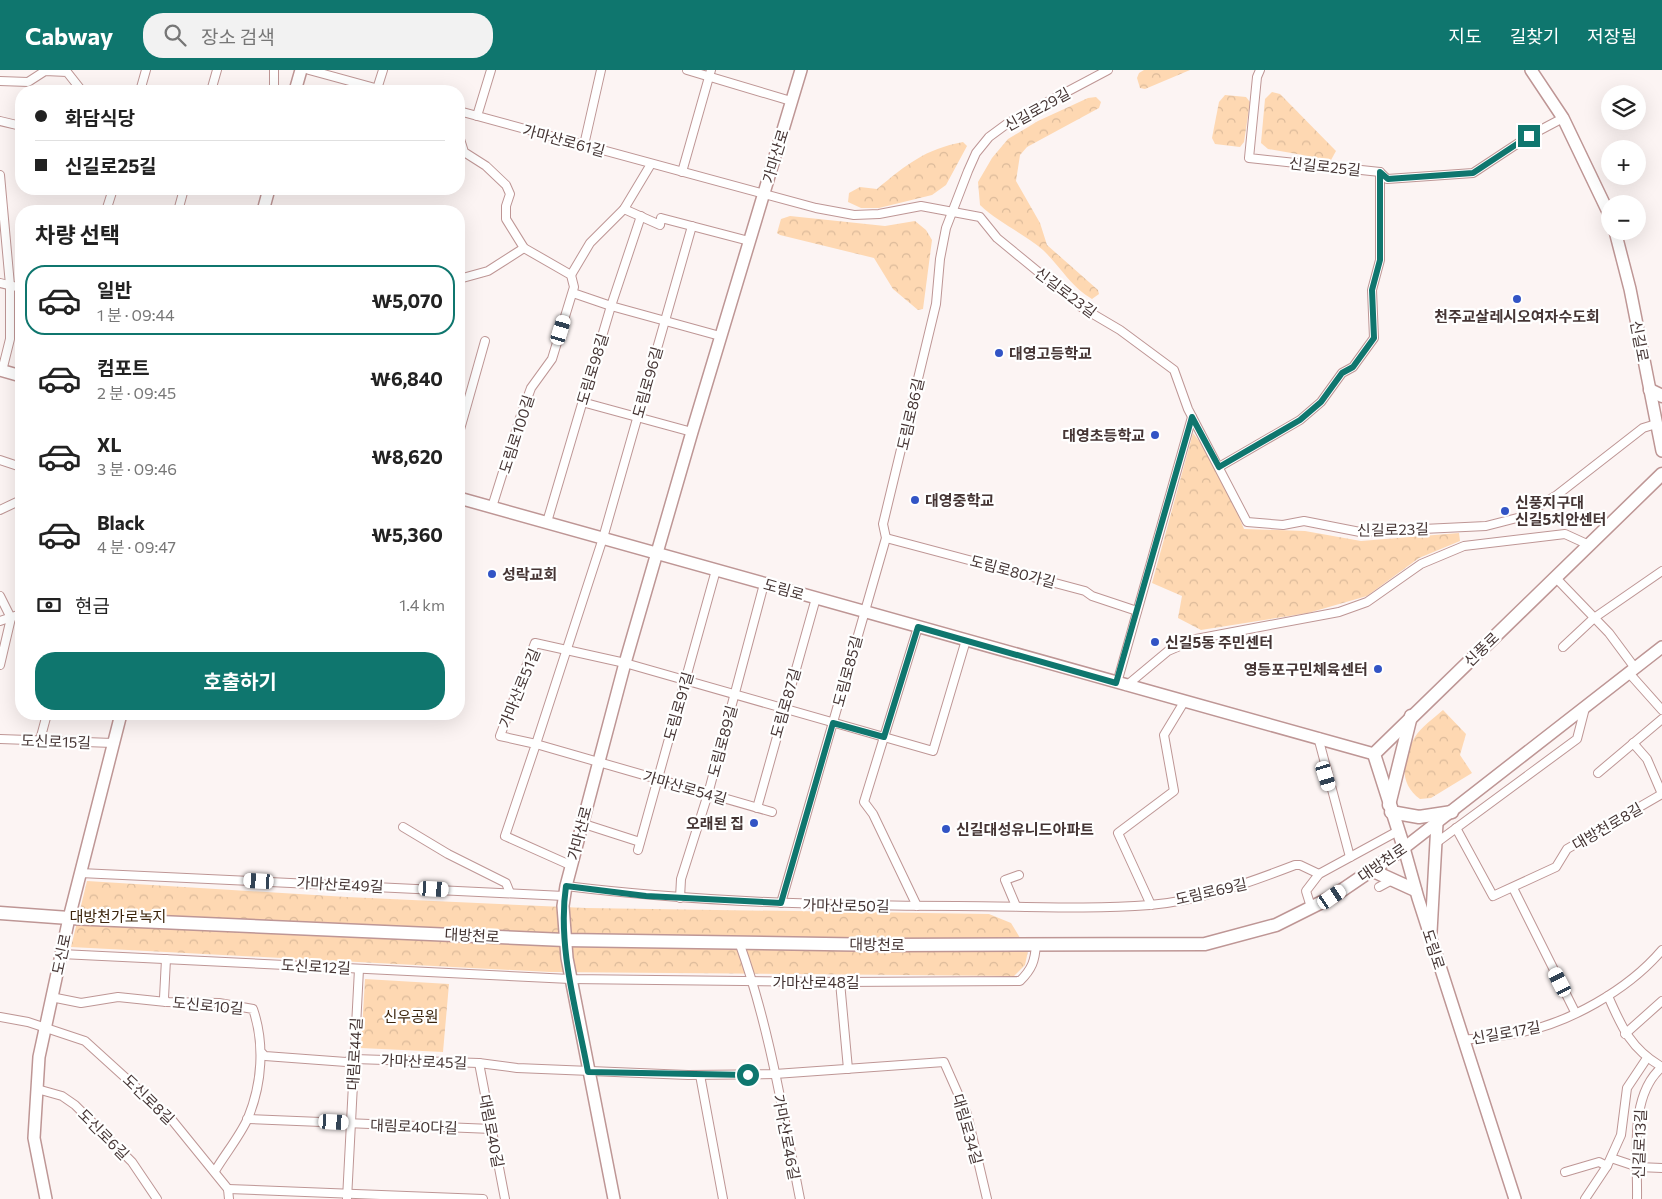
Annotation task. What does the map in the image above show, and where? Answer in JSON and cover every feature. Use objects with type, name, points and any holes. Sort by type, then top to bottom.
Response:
[{"type":"main road","points":[[297,85],[301,70]]},
{"type":"main road","name":"가마산로","points":[[614,1199],[570,979],[565,940],[565,891],[581,823],[625,663],[720,336],[801,70]]},
{"type":"main road","points":[[1531,70],[1563,118],[1601,197]]},
{"type":"main road","name":"신길로","points":[[1617,240],[1630,289],[1662,451]]},
{"type":"main road","points":[[1,370],[15,374]]},
{"type":"main road","points":[[1650,390],[1662,396]]},
{"type":"main road","name":"신풍로","points":[[1374,754],[1662,474]]},
{"type":"main road","name":"도림로","points":[[465,500],[1374,754],[1404,848],[1416,894],[1515,1199]]},
{"type":"main road","name":"대방천로","points":[[0,912],[69,918],[565,940],[1205,944],[1276,925],[1332,897],[1404,848],[1452,812],[1662,647]]},
{"type":"main road","points":[[1411,716],[1390,809],[1419,817],[1452,812]]},
{"type":"main road","name":"도신로","points":[[46,1199],[34,1138],[36,1089],[44,1027],[80,873],[119,720]]},
{"type":"main road","points":[[1431,938],[1437,823]]},
{"type":"main road","points":[[1371,870],[1416,894]]},
{"type":"street","points":[[142,85],[146,70]]},
{"type":"street","points":[[213,85],[217,70]]},
{"type":"street","points":[[274,70],[274,85]]},
{"type":"street","points":[[309,70],[363,85]]},
{"type":"street","points":[[378,85],[383,70]]},
{"type":"street","points":[[477,116],[491,70]]},
{"type":"street","points":[[584,145],[601,70]]},
{"type":"street","points":[[687,70],[710,73],[792,101]]},
{"type":"street","name":"신길로29길","points":[[951,213],[976,153],[989,137],[1008,123],[1108,70]]},
{"type":"street","name":"신길로25길","points":[[1260,70],[1257,78],[1249,158],[1380,172],[1388,179],[1473,173],[1529,136],[1563,118]]},
{"type":"street","points":[[0,81],[28,82],[45,71],[67,72],[77,85]]},
{"type":"street","points":[[682,172],[710,73]]},
{"type":"street","name":"가마산로61길","points":[[465,113],[763,194]]},
{"type":"street","points":[[0,121],[15,125]]},
{"type":"street","points":[[465,153],[486,166],[506,185],[510,194],[506,206],[506,219],[524,248],[571,275],[590,243],[624,209],[651,164]]},
{"type":"street","points":[[1219,467],[1300,420],[1321,402],[1342,373],[1353,367],[1374,338],[1372,290],[1380,260],[1380,172]]},
{"type":"street","points":[[0,175],[10,285],[10,339],[1,370]]},
{"type":"street","name":"신길로23길","points":[[763,194],[854,215],[879,214],[921,206],[940,208],[951,213],[980,217],[997,238],[1081,306],[1120,330],[1174,370],[1192,417],[1247,522],[1284,525],[1304,521],[1360,532],[1486,526],[1522,517],[1557,495],[1643,428],[1656,424]]},
{"type":"street","points":[[624,209],[660,225],[661,218],[749,241]]},
{"type":"street","name":"도림로86길","points":[[863,612],[886,538],[883,524],[936,304],[940,259],[951,213]]},
{"type":"street","name":"도림로98길","points":[[547,522],[611,306],[641,216]]},
{"type":"street","name":"도림로96길","points":[[603,538],[692,226]]},
{"type":"street","points":[[465,277],[488,271],[524,248]]},
{"type":"street","name":"도림로100길","points":[[492,507],[531,388],[552,359],[573,293],[571,275]]},
{"type":"street","points":[[0,283],[15,286]]},
{"type":"street","points":[[573,293],[611,306],[720,336]]},
{"type":"street","points":[[465,412],[485,341]]},
{"type":"street","points":[[582,402],[692,432]]},
{"type":"street","points":[[1121,684],[1137,611],[1192,417]]},
{"type":"street","points":[[0,460],[15,465]]},
{"type":"street","points":[[0,510],[15,503]]},
{"type":"street","points":[[1121,684],[1168,651],[1196,639],[1339,612],[1367,602],[1421,564],[1464,546],[1565,534],[1589,545]]},
{"type":"street","points":[[603,538],[566,650],[625,663],[734,696],[933,751],[966,640]]},
{"type":"street","name":"도림로80가길","points":[[886,538],[1085,591],[1092,596],[1137,611]]},
{"type":"street","name":"도림로91길","points":[[581,823],[639,846],[716,570]]},
{"type":"street","points":[[1563,647],[1594,618],[1662,571]]},
{"type":"street","points":[[1556,577],[1609,633],[1632,670],[1662,710]]},
{"type":"street","name":"도림로89길","points":[[680,898],[681,879],[708,794],[764,584]]},
{"type":"street","points":[[0,596],[11,618],[0,665]]},
{"type":"street","name":"도림로87길","points":[[756,808],[816,598]]},
{"type":"street","name":"도림로85길","points":[[781,903],[863,612]]},
{"type":"street","points":[[0,621],[15,616]]},
{"type":"street","points":[[884,737],[918,627]]},
{"type":"street","name":"가마산로51길","points":[[536,744],[500,736],[535,643],[566,650],[536,744],[505,836],[570,865]]},
{"type":"street","points":[[1151,905],[1118,833],[1174,791],[1164,735],[1184,702]]},
{"type":"street","points":[[1436,843],[1577,739],[1585,708]]},
{"type":"street","points":[[1598,772],[1662,719]]},
{"type":"street","points":[[40,740],[45,720]]},
{"type":"street","name":"가마산로50길","points":[[884,737],[864,802],[873,814],[917,906]]},
{"type":"street","points":[[1318,737],[1350,857]]},
{"type":"street","name":"도신로15길","points":[[0,739],[113,743]]},
{"type":"street","points":[[1633,743],[1647,759],[1662,794]]},
{"type":"street","points":[[536,744],[598,762]]},
{"type":"street","name":"가마산로54길","points":[[598,762],[772,812]]},
{"type":"street","name":"대방천로8길","points":[[1456,828],[1493,896],[1556,867],[1567,849],[1662,794]]},
{"type":"street","points":[[403,827],[448,854],[506,883],[510,893]]},
{"type":"street","points":[[1311,907],[1306,891],[1319,874],[1398,831]]},
{"type":"street","name":"도림로69길","points":[[1012,906],[1151,905],[1208,894],[1253,881],[1295,865],[1300,865],[1319,874]]},
{"type":"street","name":"가마산로49길","points":[[80,873],[510,893],[565,891]]},
{"type":"street","points":[[1012,906],[1006,880],[1019,875]]},
{"type":"street","points":[[1379,887],[1390,880],[1416,894]]},
{"type":"street","points":[[1513,888],[1575,1012]]},
{"type":"street","name":"가마산로50길","points":[[565,891],[781,903],[1012,906]]},
{"type":"street","name":"가마산로46길","points":[[739,942],[753,981],[775,1074],[800,1199]]},
{"type":"street","name":"가마산로48길","points":[[570,979],[840,982],[1020,981],[1030,971],[1035,960],[1036,944]]},
{"type":"street","name":"신길로17길","points":[[1463,1040],[1517,1033],[1549,1025],[1608,996],[1651,963],[1662,950]]},
{"type":"street","name":"도신로12길","points":[[61,954],[570,979]]},
{"type":"street","points":[[166,959],[164,998],[166,1002]]},
{"type":"street","name":"대림로44길","points":[[347,1196],[359,969]]},
{"type":"street","points":[[840,982],[848,1069]]},
{"type":"street","name":"신길로13길","points":[[1608,996],[1625,1034],[1647,1058],[1662,1067],[1645,1087],[1640,1103],[1637,1199]]},
{"type":"street","name":"도신로10길","points":[[51,997],[81,1003],[118,997],[166,1002],[219,1003],[253,1009],[262,1053],[247,1119],[215,1171]]},
{"type":"street","points":[[1625,1034],[1662,1001]]},
{"type":"street","name":"도신로8길","points":[[0,1017],[44,1027],[85,1041],[108,1059],[172,1120],[228,1189]]},
{"type":"street","name":"가마산로45길","points":[[262,1053],[265,1056],[337,1061],[354,1059],[479,1063],[517,1068],[588,1072]]},
{"type":"street","points":[[1585,1199],[1607,1166],[1621,1136],[1627,1088],[1647,1058]]},
{"type":"street","name":"가마산로46길","points":[[588,1072],[700,1075],[775,1074],[944,1062]]},
{"type":"street","name":"대림로34길","points":[[944,1062],[967,1114],[987,1199]]},
{"type":"street","name":"대림로40길","points":[[479,1063],[505,1199]]},
{"type":"street","points":[[700,1075],[723,1199]]},
{"type":"street","name":"도신로6길","points":[[36,1089],[62,1096],[75,1106],[132,1162],[157,1199]]},
{"type":"street","name":"대림로40다길","points":[[247,1119],[492,1129]]},
{"type":"street","points":[[1621,1136],[1638,1137]]},
{"type":"street","points":[[1611,1158],[1638,1167],[1662,1168]]},
{"type":"street","points":[[1565,1172],[1599,1162],[1607,1166]]},
{"type":"street","points":[[229,1199],[228,1189],[347,1196],[483,1199]]},
{"type":"green space","points":[[1144,70],[1190,70],[1145,89],[1140,88],[1137,78],[1139,73]]},
{"type":"green space","points":[[1272,92],[1280,94],[1336,151],[1331,160],[1268,149],[1261,143],[1265,99]]},
{"type":"green space","points":[[1225,95],[1246,97],[1250,102],[1244,142],[1240,147],[1215,144],[1212,138],[1219,102]]},
{"type":"green space","points":[[1096,97],[1101,102],[1099,108],[1027,147],[1020,155],[1016,181],[1040,223],[1047,245],[1098,290],[1099,294],[1092,299],[1078,289],[1043,250],[980,205],[978,182],[992,158],[1008,139],[1038,121],[1088,98]]},
{"type":"green space","points":[[963,142],[967,146],[946,185],[932,195],[879,208],[861,208],[848,202],[849,193],[860,187],[877,189],[917,159],[938,149]]},
{"type":"green space","points":[[790,216],[885,226],[915,221],[926,230],[932,240],[923,309],[918,310],[893,289],[874,258],[777,233],[781,219]]},
{"type":"green space","points":[[1193,433],[1219,467],[1244,529],[1305,531],[1361,541],[1459,533],[1460,541],[1419,558],[1367,596],[1308,613],[1201,630],[1178,618],[1182,596],[1152,583]]},
{"type":"green space","points":[[1443,710],[1466,734],[1460,755],[1472,773],[1431,798],[1420,799],[1408,786],[1405,778],[1404,770],[1407,753],[1418,733]]},
{"type":"green space","name":"대방천가로녹지","points":[[87,881],[347,897],[586,908],[989,914],[1011,923],[1028,951],[1025,965],[1014,976],[550,972],[71,947]]},
{"type":"green space","name":"신우공원","points":[[365,979],[449,984],[443,1052],[361,1048]]},
{"type":"place","name":"천주교살레시오여자수도회","points":[[1517,299]]},
{"type":"place","name":"대영고등학교","points":[[999,353]]},
{"type":"place","name":"대영초등학교","points":[[1155,435]]},
{"type":"place","name":"대영중학교","points":[[915,500]]},
{"type":"place","name":"신풍지구대 신길5치안센터","points":[[1505,511]]},
{"type":"place","name":"성락교회","points":[[492,574]]},
{"type":"place","name":"신길5동 주민센터","points":[[1155,642]]},
{"type":"place","name":"영등포구민체육센터","points":[[1378,669]]},
{"type":"place","name":"오래된 집","points":[[754,823]]},
{"type":"place","name":"신길대성유니드아파트","points":[[946,829]]},
{"type":"route","points":[[748,1075],[588,1072],[567,958],[563,906],[566,886],[646,896],[781,903],[833,723],[884,737],[918,627],[1116,683],[1192,417],[1219,467],[1300,420],[1321,402],[1333,388],[1342,373],[1353,367],[1374,338],[1372,290],[1380,260],[1380,172],[1388,179],[1473,173],[1529,136]]}]
